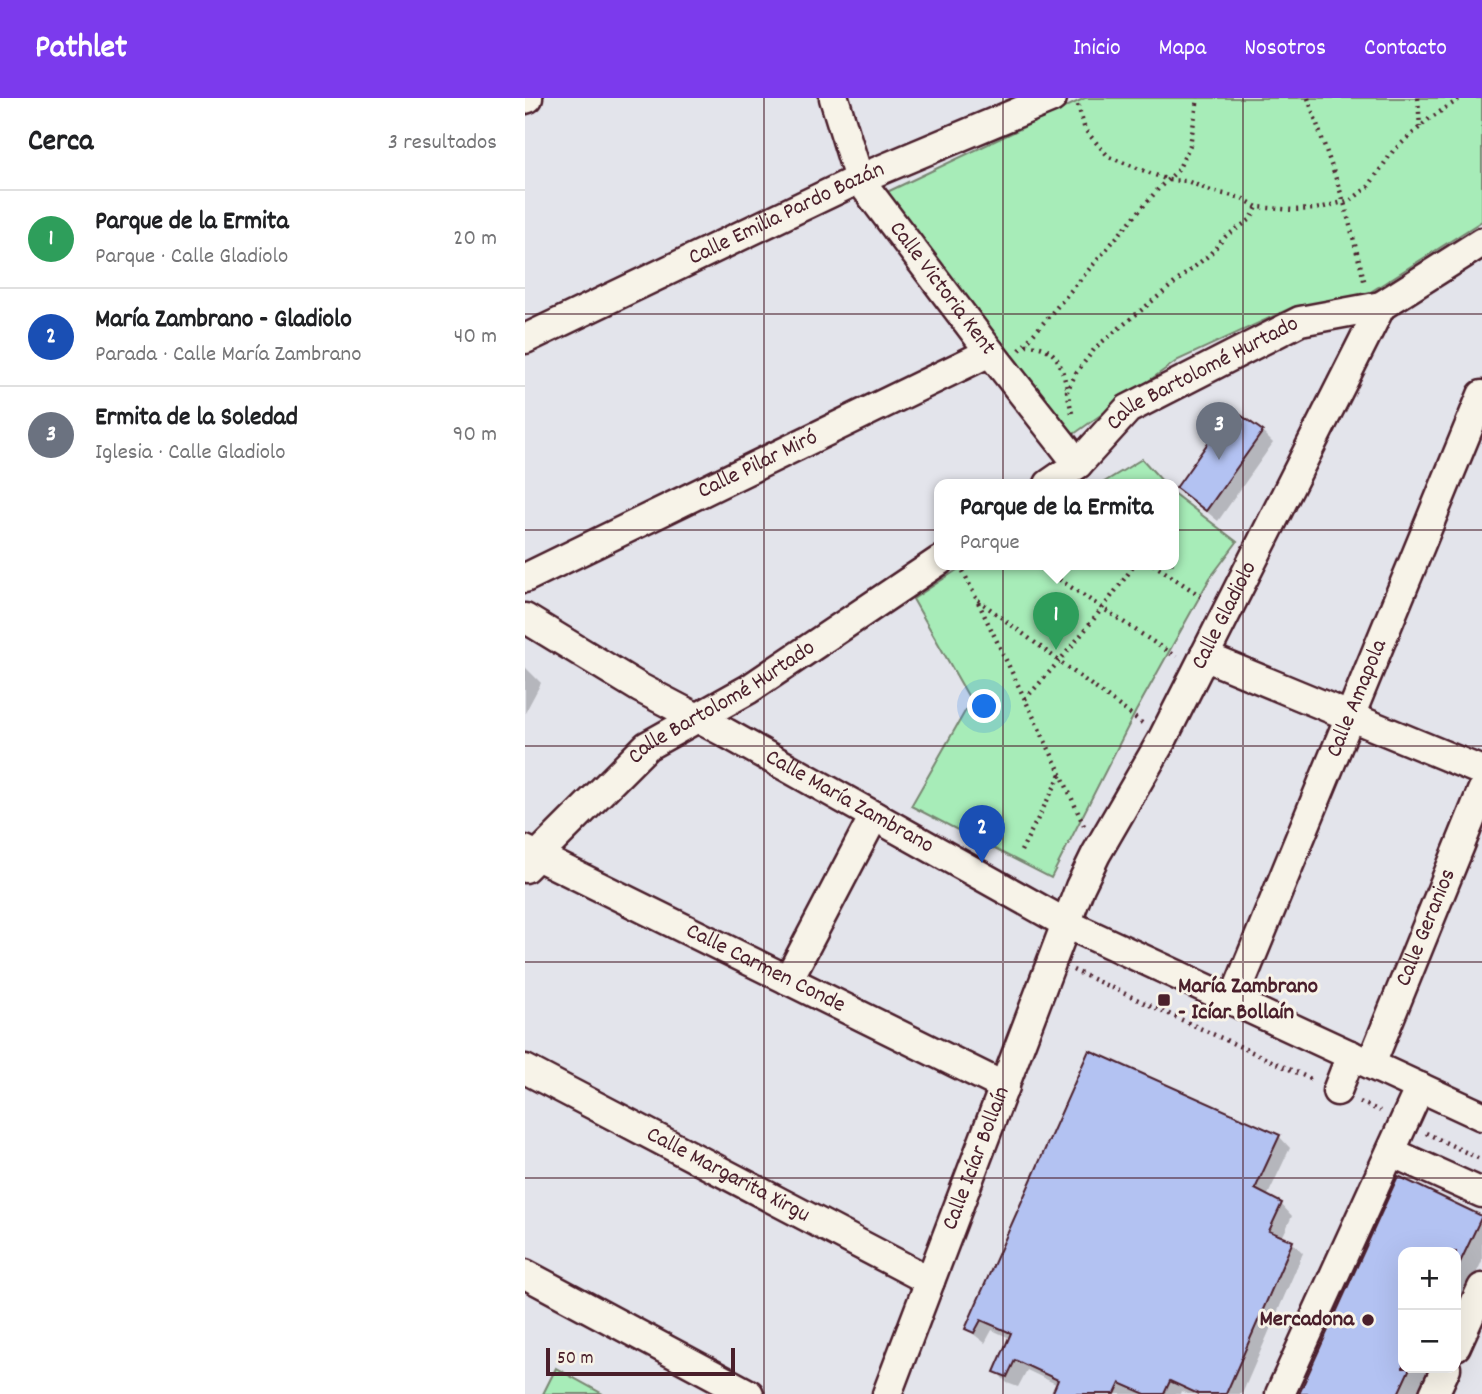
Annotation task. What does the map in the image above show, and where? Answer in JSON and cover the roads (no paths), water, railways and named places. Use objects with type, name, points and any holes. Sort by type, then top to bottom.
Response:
[{"type":"street","name":"Calle Victoria Kent","points":[[834,98],[859,178],[1078,464]]},
{"type":"street","name":"Calle Emilia Pardo Bazán","points":[[525,339],[859,178],[1052,98]]},
{"type":"street","points":[[1376,307],[1482,242]]},
{"type":"street","name":"Calle Bartolomé Hurtado","points":[[1056,479],[1078,464],[1128,409],[1300,321],[1376,307]]},
{"type":"street","name":"Calle Gladiolo","points":[[1067,924],[1080,887],[1096,854],[1163,738],[1201,664],[1376,307]]},
{"type":"street","name":"Calle Pilar Miró","points":[[525,578],[996,360]]},
{"type":"street","name":"Calle Amapola","points":[[1233,1001],[1482,395]]},
{"type":"street","name":"Calle Bartolomé Hurtado","points":[[529,858],[647,747],[749,689],[934,564]]},
{"type":"street","name":"Calle María Zambrano","points":[[525,618],[640,688],[1067,924],[1482,1116]]},
{"type":"street","points":[[1201,664],[1350,717],[1482,771]]},
{"type":"street","name":"Calle Geranios","points":[[1337,1091],[1361,1060],[1482,791]]},
{"type":"street","points":[[788,980],[874,816]]},
{"type":"street","name":"Calle Carmen Conde","points":[[529,858],[788,980],[1005,1087]]},
{"type":"street","name":"Calle Icíar Bollaín","points":[[887,1394],[1067,924]]},
{"type":"street","name":"Calle Margarita Xirgu","points":[[525,1069],[930,1281]]},
{"type":"street","points":[[1280,1394],[1420,1087]]},
{"type":"street","points":[[1391,1152],[1482,1193]]},
{"type":"street","points":[[525,1274],[749,1394]]},
{"type":"street","points":[[1461,1335],[1482,1288]]},
{"type":"street","points":[[1434,1394],[1444,1373]]},
{"type":"place","name":"Ermita de la Soledad","points":[[1219,460]]},
{"type":"place","name":"Parque de la Ermita","points":[[1056,650]]},
{"type":"place","name":"María Zambrano - Gladiolo","points":[[982,863]]},
{"type":"place","name":"María Zambrano - Icíar Bollaín","points":[[1164,1000]]},
{"type":"place","name":"Mercadona","points":[[1368,1320]]}]
